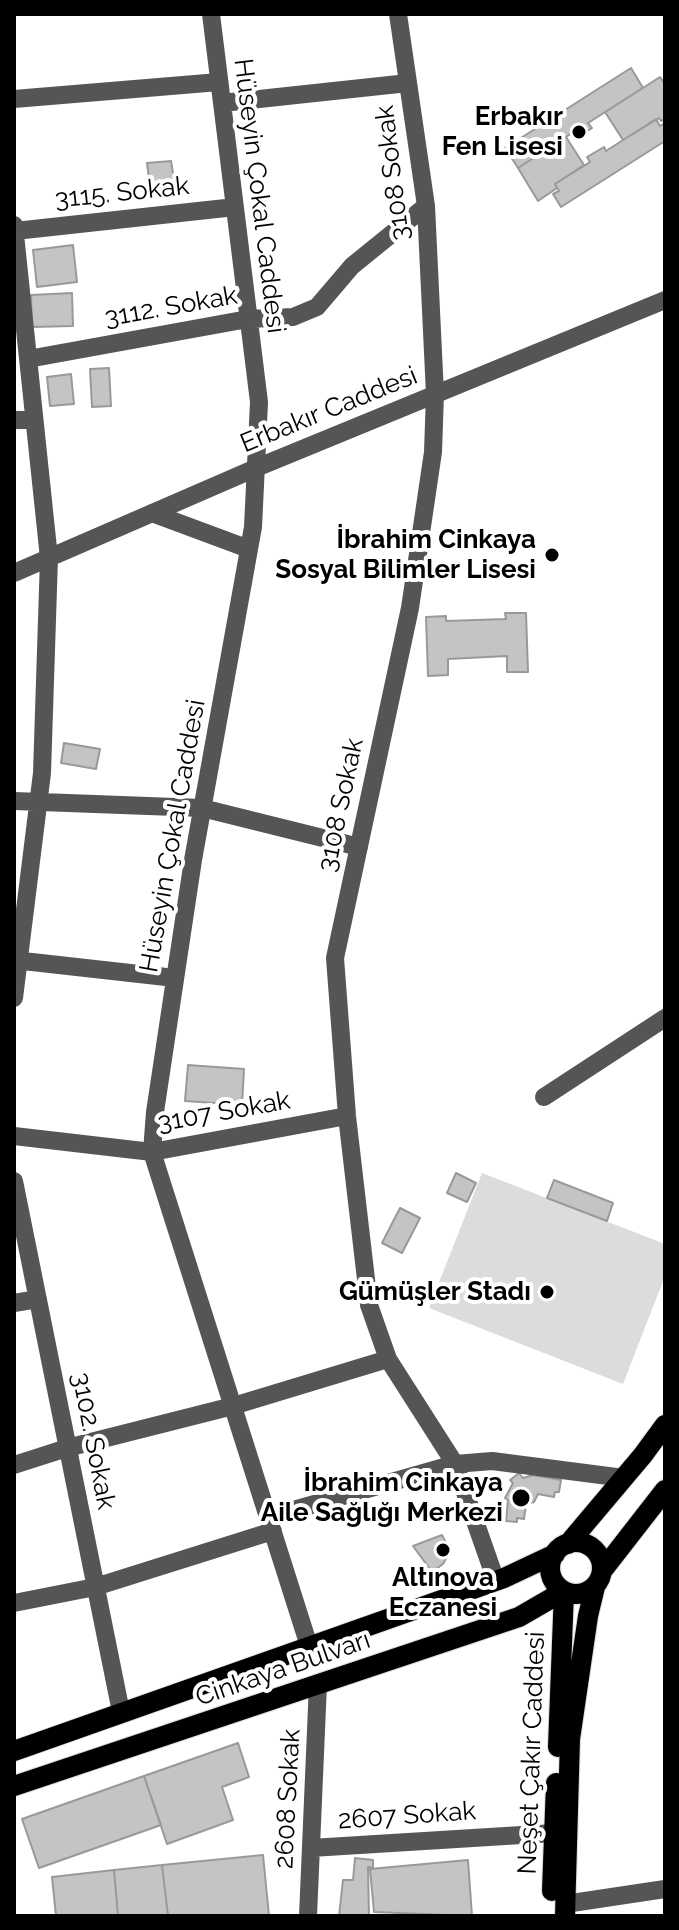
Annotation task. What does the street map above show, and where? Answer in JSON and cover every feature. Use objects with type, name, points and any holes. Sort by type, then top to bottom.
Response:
[{"type":"main road","name":"Cinkaya Bulvarı","points":[[14,1751],[496,1581],[561,1549],[624,1478],[665,1425]]},
{"type":"main road","points":[[598,1579],[602,1562],[592,1548],[585,1543],[561,1549],[551,1575],[564,1591],[580,1594],[598,1579],[663,1498]]},
{"type":"main road","name":"Neşet Çakır Caddesi","points":[[561,1912],[570,1739],[588,1616],[598,1579]]},
{"type":"main road","name":"Cinkaya Bulvarı","points":[[14,1786],[519,1617],[564,1591]]},
{"type":"main road","name":"Neşet Çakır Caddesi","points":[[561,1912],[554,1833],[564,1591]]},
{"type":"street","name":"Hüseyin Çokal Caddesi","points":[[211,14],[259,402],[253,527],[202,808],[155,1112],[152,1152],[309,1646]]},
{"type":"street","name":"3108 Sokak","points":[[398,14],[426,206],[435,394],[433,452],[410,608],[335,958],[347,1116],[369,1305],[388,1359],[455,1464],[496,1581]]},
{"type":"street","points":[[14,99],[219,82]]},
{"type":"street","points":[[222,103],[408,83]]},
{"type":"street","name":"3112. Sokak","points":[[28,359],[248,319],[293,317],[317,307],[352,266],[426,206]]},
{"type":"street","name":"3115. Sokak","points":[[15,231],[235,207]]},
{"type":"street","points":[[14,225],[17,279],[49,558],[42,773],[16,960],[14,998]]},
{"type":"street","name":"Erbakır Caddesi","points":[[14,573],[256,468],[665,300]]},
{"type":"street","points":[[14,420],[34,420]]},
{"type":"street","points":[[152,513],[249,549]]},
{"type":"street","points":[[14,801],[202,808],[359,847]]},
{"type":"street","points":[[16,960],[175,978]]},
{"type":"street","points":[[544,1097],[665,1018]]},
{"type":"street","name":"3107 Sokak","points":[[14,1136],[152,1152],[347,1116]]},
{"type":"street","name":"3102. Sokak","points":[[14,1181],[121,1712]]},
{"type":"street","points":[[14,1303],[38,1299]]},
{"type":"street","points":[[14,1465],[67,1448],[233,1406],[388,1359]]},
{"type":"street","points":[[14,1603],[95,1587],[271,1524],[455,1464],[492,1461],[624,1478]]},
{"type":"street","name":"2608 Sokak","points":[[308,1916],[318,1684]]},
{"type":"street","name":"2607 Sokak","points":[[311,1848],[554,1833]]},
{"type":"street","points":[[561,1912],[665,1889]]},
{"type":"shaded area","name":"Gümüşler Stadı","points":[[482,1173],[665,1244],[665,1276],[623,1384],[429,1308]]},
{"type":"building","points":[[631,68],[643,88],[588,123],[592,128],[575,139],[572,133],[518,168],[505,148]]},
{"type":"building","points":[[660,77],[665,84],[665,119],[661,121],[659,118],[623,140],[605,112]]},
{"type":"building","points":[[656,119],[660,126],[665,123],[665,141],[561,207],[553,194],[559,191],[555,184],[590,162],[587,157],[604,147],[606,151]]},
{"type":"building","points":[[566,137],[584,165],[555,184],[557,188],[538,201],[518,168]]},
{"type":"building","points":[[171,161],[176,191],[151,193],[147,163]]},
{"type":"building","points":[[73,245],[77,282],[37,287],[33,250]]},
{"type":"building","points":[[72,293],[73,326],[32,327],[31,295]]},
{"type":"building","points":[[109,368],[111,406],[92,407],[90,369]]},
{"type":"building","points":[[71,374],[74,404],[50,406],[47,377]]},
{"type":"building","points":[[505,613],[526,613],[528,672],[507,672],[507,656],[448,659],[448,675],[428,676],[426,617],[446,616],[446,621],[506,619]]},
{"type":"building","points":[[64,743],[100,749],[96,769],[61,763]]},
{"type":"building","points":[[188,1065],[244,1069],[242,1105],[185,1101]]},
{"type":"building","points":[[456,1173],[476,1183],[467,1202],[447,1193]]},
{"type":"building","points":[[554,1180],[613,1203],[607,1221],[547,1198]]},
{"type":"building","points":[[400,1208],[420,1218],[402,1253],[382,1243]]},
{"type":"building","name":"İbrahim Cinkaya Aile Sağlığı Merkezi","points":[[519,1473],[523,1478],[533,1475],[561,1480],[559,1492],[555,1492],[554,1497],[538,1494],[534,1502],[526,1504],[524,1519],[506,1521],[508,1500],[505,1498],[513,1483],[510,1480]]},
{"type":"building","points":[[442,1535],[447,1545],[447,1557],[432,1572],[413,1546]]},
{"type":"building","points":[[238,1743],[249,1777],[222,1787],[233,1820],[167,1844],[144,1776]]},
{"type":"building","points":[[144,1776],[161,1825],[39,1868],[22,1819]]},
{"type":"building","points":[[263,1855],[269,1916],[168,1916],[162,1865]]},
{"type":"building","points":[[355,1858],[373,1860],[373,1868],[368,1867],[369,1916],[339,1916],[343,1880],[353,1880]]},
{"type":"building","points":[[468,1860],[472,1916],[374,1912],[370,1869]]},
{"type":"building","points":[[162,1865],[168,1916],[118,1916],[114,1870]]},
{"type":"building","points":[[114,1870],[118,1916],[56,1916],[52,1877]]},
{"type":"place","name":"Erbakır Fen Lisesi","points":[[579,132]]},
{"type":"place","name":"İbrahim Cinkaya Sosyal Bilimler Lisesi","points":[[552,555]]},
{"type":"place","name":"Gümüşler Stadı","points":[[547,1292]]},
{"type":"place","name":"İbrahim Cinkaya Aile Sağlığı Merkezi","points":[[521,1498]]},
{"type":"place","name":"Altınova Eczanesi","points":[[443,1550]]}]
